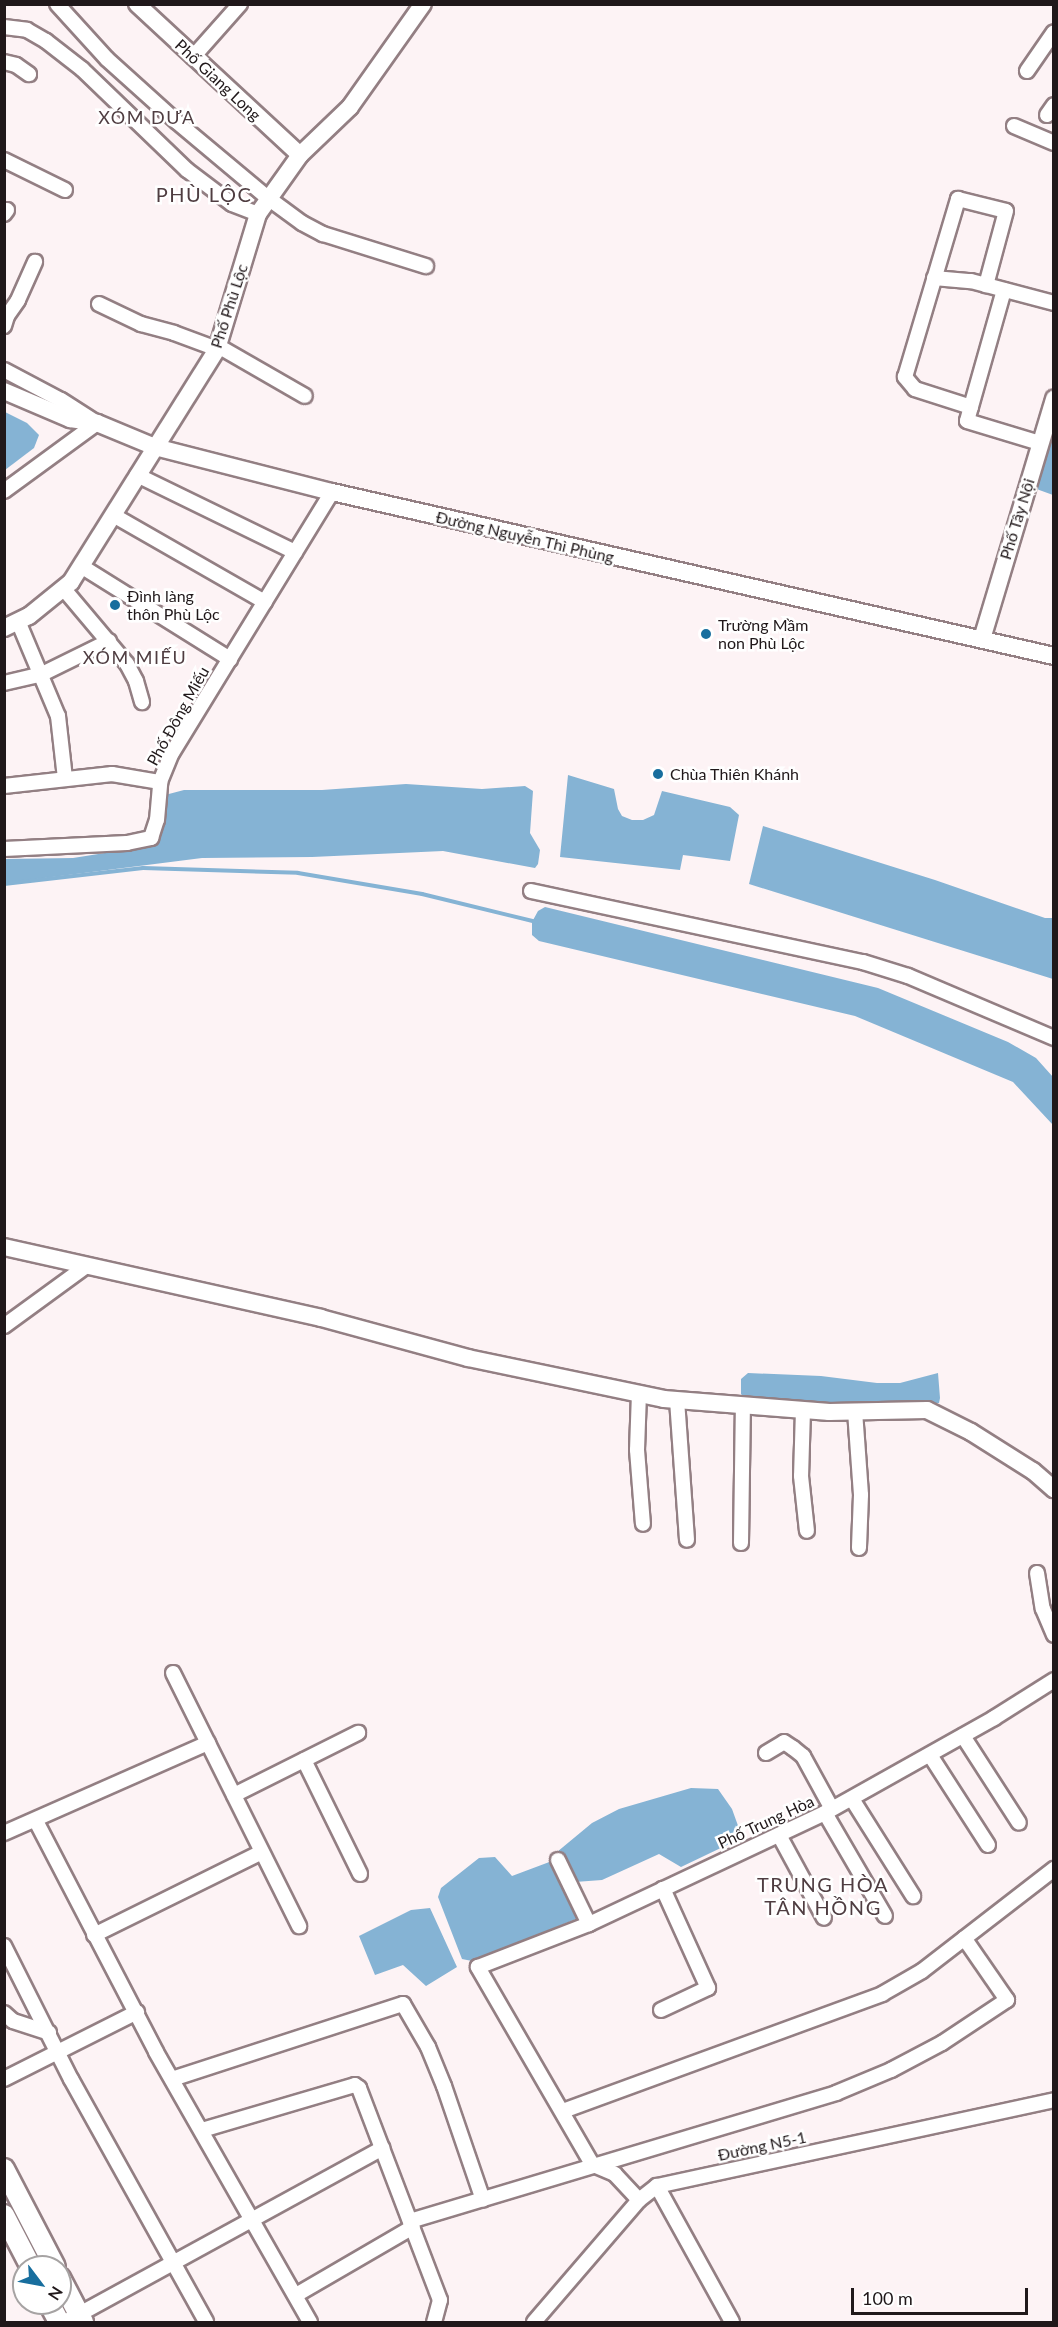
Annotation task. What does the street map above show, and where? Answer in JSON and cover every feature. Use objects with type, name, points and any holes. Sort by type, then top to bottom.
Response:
[{"type":"main road","points":[[4,2169],[49,2255]]},
{"type":"main road","points":[[4,2215],[25,2255]]},
{"type":"street","points":[[57,4],[107,58],[268,198],[302,223],[323,234],[426,266]]},
{"type":"street","name":"Phố Giang Long","points":[[137,4],[300,154]]},
{"type":"street","points":[[193,57],[240,4]]},
{"type":"street","name":"Phố Phù Lộc","points":[[11,625],[29,616],[71,582],[218,347],[258,214],[300,154],[350,107],[423,4]]},
{"type":"street","points":[[4,27],[27,30],[46,41],[82,69],[187,170],[232,204],[258,214]]},
{"type":"street","points":[[1027,71],[1053,32]]},
{"type":"street","points":[[4,62],[16,65],[29,74]]},
{"type":"street","points":[[1014,126],[1053,143]]},
{"type":"street","points":[[4,160],[65,190]]},
{"type":"street","points":[[971,407],[915,389],[905,377],[955,202],[962,199],[1006,211],[986,285]]},
{"type":"street","points":[[4,326],[35,262]]},
{"type":"street","points":[[934,278],[986,285],[1053,303]]},
{"type":"street","points":[[1005,290],[967,422],[1040,443]]},
{"type":"street","points":[[99,304],[141,324],[218,347],[305,396]]},
{"type":"street","points":[[4,370],[98,423],[4,491]]},
{"type":"street","name":"Đường Nguyễn Thì Phùng","points":[[4,391],[70,419],[98,423],[155,447],[332,492],[1053,656]]},
{"type":"street","name":"Phố Tây Nội","points":[[981,639],[1053,399]]},
{"type":"street","points":[[137,475],[295,552]]},
{"type":"street","name":"Phố Đông Miếu","points":[[4,849],[149,840],[157,820],[160,782],[183,735],[332,492]]},
{"type":"street","points":[[113,514],[265,602]]},
{"type":"street","points":[[81,566],[230,659]]},
{"type":"street","points":[[63,588],[109,641],[131,672],[142,702]]},
{"type":"street","points":[[11,625],[40,675],[58,716],[65,778]]},
{"type":"street","points":[[4,683],[40,675],[109,641]]},
{"type":"street","points":[[4,786],[112,774],[160,782]]},
{"type":"street","points":[[531,891],[863,962],[908,976],[1053,1038]]},
{"type":"street","points":[[4,1247],[85,1267],[321,1318],[468,1358],[677,1400],[803,1410],[855,1412],[927,1410],[971,1432],[1024,1465],[1053,1489]]},
{"type":"street","points":[[4,1326],[85,1267]]},
{"type":"street","points":[[639,1393],[638,1459],[643,1524]]},
{"type":"street","points":[[677,1400],[687,1540]]},
{"type":"street","points":[[741,1543],[743,1405]]},
{"type":"street","points":[[803,1410],[801,1476],[807,1531]]},
{"type":"street","points":[[855,1412],[861,1495],[858,1548]]},
{"type":"street","points":[[1037,1574],[1043,1610],[1053,1635]]},
{"type":"street","points":[[173,1673],[299,1926]]},
{"type":"street","name":"Phố Trung Hòa","points":[[563,2111],[478,1967],[589,1924],[829,1811],[963,1736],[1053,1680]]},
{"type":"street","points":[[234,1795],[358,1733]]},
{"type":"street","points":[[963,1736],[1019,1823]]},
{"type":"street","points":[[766,1754],[784,1742],[803,1756],[829,1811],[885,1916]]},
{"type":"street","points":[[4,1833],[36,1821],[208,1743]]},
{"type":"street","points":[[930,1755],[988,1845]]},
{"type":"street","points":[[304,1760],[360,1874]]},
{"type":"street","points":[[852,1799],[913,1896]]},
{"type":"street","points":[[36,1821],[94,1935],[172,2079],[310,2322]]},
{"type":"street","points":[[779,1835],[824,1918]]},
{"type":"street","points":[[94,1935],[262,1852]]},
{"type":"street","points":[[561,1865],[589,1924]]},
{"type":"street","points":[[639,2200],[615,2174],[592,2164],[563,2111],[882,1994],[922,1971],[1052,1873]]},
{"type":"street","points":[[662,2010],[708,1988],[663,1889]]},
{"type":"street","points":[[296,2295],[412,2224],[561,2177],[592,2164],[708,2133],[836,2093],[891,2070],[942,2043],[1007,2000],[964,1938]]},
{"type":"street","points":[[4,1946],[58,2053],[206,2322]]},
{"type":"street","points":[[172,2079],[403,2004],[428,2048],[444,2086],[483,2200]]},
{"type":"street","points":[[4,2079],[137,2012]]},
{"type":"street","points":[[4,2013],[13,2021],[48,2033]]},
{"type":"street","points":[[202,2130],[355,2085],[362,2092],[440,2300],[434,2322]]},
{"type":"street","name":"Đường N5-1","points":[[534,2322],[639,2200],[657,2186],[1053,2100]]},
{"type":"street","points":[[76,2320],[172,2262],[383,2148]]},
{"type":"street","points":[[657,2186],[732,2322]]},
{"type":"water","points":[[5,412],[27,423],[39,435],[34,448],[5,470]]},
{"type":"water","points":[[1048,436],[1053,437],[1053,495],[1031,487]]},
{"type":"water","points":[[568,775],[614,789],[618,809],[622,816],[632,820],[643,820],[654,815],[662,791],[730,807],[739,815],[730,861],[683,855],[680,870],[560,857]]},
{"type":"water","points":[[406,784],[482,789],[525,786],[533,791],[530,833],[540,850],[538,864],[535,868],[443,851],[312,857],[202,858],[5,883],[4,859],[73,858],[140,849],[148,843],[165,795],[184,790],[322,790]]},
{"type":"water","points":[[763,826],[935,880],[1045,918],[1053,918],[1053,979],[749,884]]},
{"type":"water","points":[[545,907],[878,988],[1008,1042],[1036,1058],[1053,1077],[1053,1125],[1013,1082],[855,1016],[539,941],[532,935],[532,922],[538,911]]},
{"type":"water","points":[[748,1373],[900,1383],[938,1373],[940,1398],[939,1403],[748,1402],[741,1394],[741,1379]]},
{"type":"water","points":[[691,1788],[718,1789],[732,1809],[741,1834],[727,1845],[681,1867],[659,1854],[602,1880],[575,1882],[557,1852],[592,1823],[619,1809]]},
{"type":"water","points":[[495,1857],[512,1876],[552,1861],[581,1917],[472,1961],[462,1959],[438,1897],[441,1888],[479,1858]]},
{"type":"water","points":[[430,1908],[457,1967],[426,1986],[403,1965],[375,1975],[359,1936],[411,1910]]},
{"type":"waterway","points":[[4,884],[143,868],[298,873],[422,894],[537,922]]},
{"type":"place","name":"Đình làng thôn Phù Lộc","points":[[115,605]]},
{"type":"place","name":"Trường Mầm non Phù Lộc","points":[[706,634]]},
{"type":"place","name":"Chùa Thiên Khánh","points":[[658,774]]},
{"type":"district","name":"XÓM DƯA","points":[[147,117]]},
{"type":"district","name":"PHÙ LỘC","points":[[204,194]]},
{"type":"district","name":"XÓM MIẾU","points":[[135,657]]},
{"type":"district","name":"TRUNG HÒA TÂN HỒNG","points":[[823,1896]]}]
